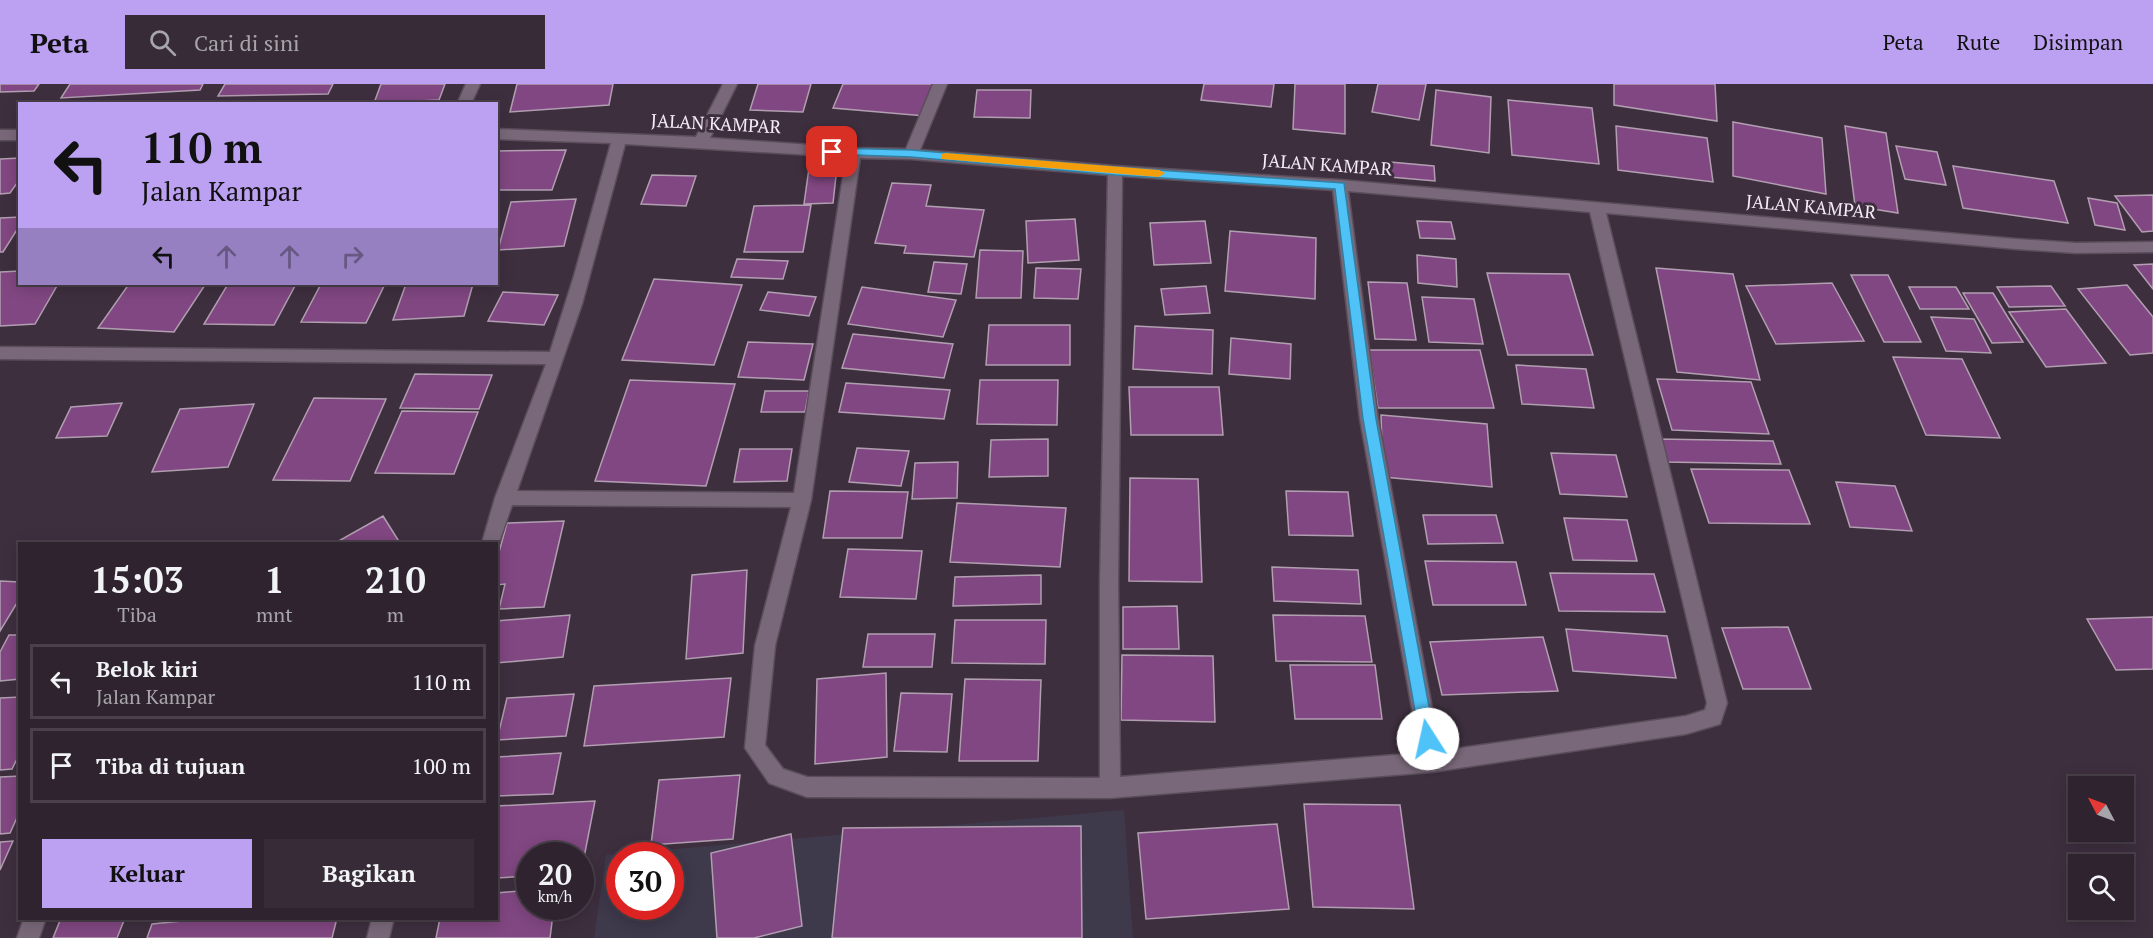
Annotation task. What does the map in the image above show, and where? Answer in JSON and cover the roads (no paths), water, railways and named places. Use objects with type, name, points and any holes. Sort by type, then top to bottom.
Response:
[{"type":"street","points":[[465,102],[472,84]]},
{"type":"street","points":[[701,142],[730,84]]},
{"type":"street","points":[[911,154],[940,84]]},
{"type":"street","name":"JALAN KAMPAR","points":[[498,134],[701,142],[854,153],[911,154],[1115,171],[1340,185],[2076,248],[2153,247]]},
{"type":"street","points":[[0,135],[18,135]]},
{"type":"street","points":[[491,542],[504,498],[556,358],[592,243],[619,139]]},
{"type":"street","points":[[854,153],[802,500],[765,646],[754,748],[776,776],[807,787],[1110,788],[1432,762],[1686,725],[1713,717],[1717,703],[1597,208]]},
{"type":"street","points":[[1110,788],[1115,171]]},
{"type":"street","points":[[1340,185],[1369,419],[1432,762]]},
{"type":"street","points":[[0,353],[556,358]]},
{"type":"street","points":[[504,498],[802,500]]},
{"type":"street","points":[[28,938],[34,920]]},
{"type":"street","points":[[378,938],[382,920]]}]
